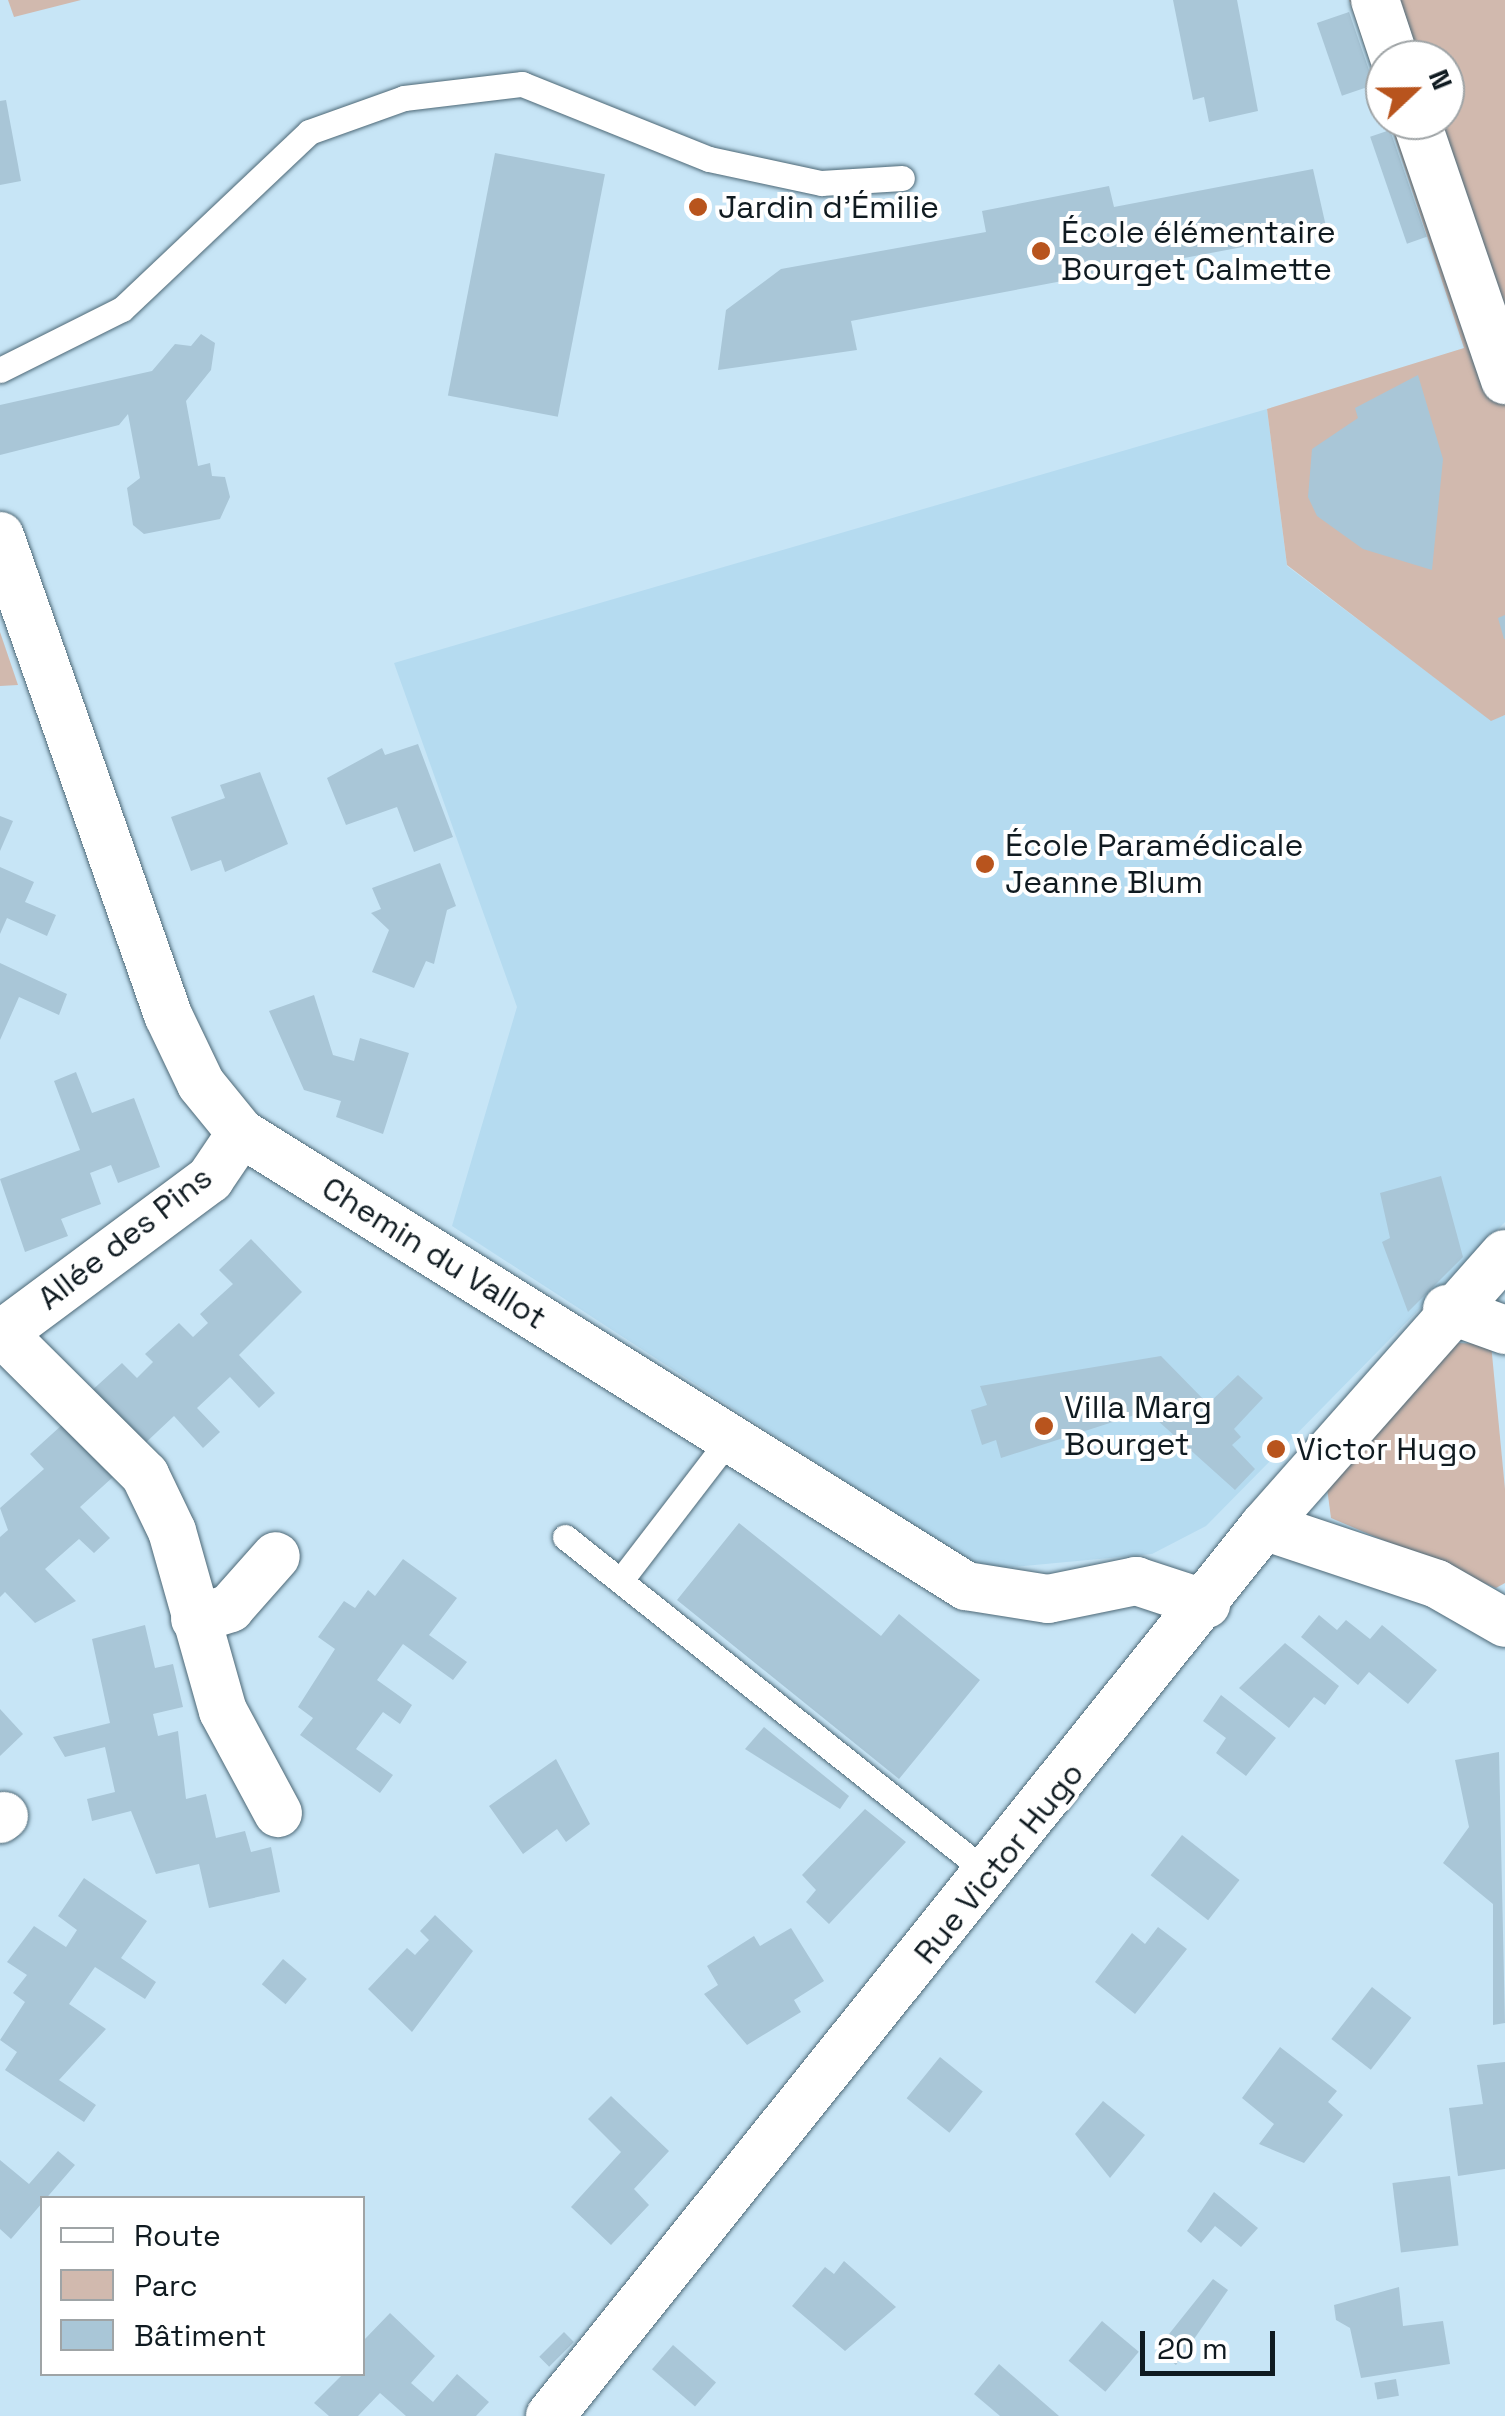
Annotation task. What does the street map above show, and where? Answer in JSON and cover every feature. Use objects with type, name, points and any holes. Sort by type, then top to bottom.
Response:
[{"type":"street","points":[[1375,0],[1388,40]]},
{"type":"street","points":[[1423,140],[1505,380]]},
{"type":"street","name":"Chemin du Vallot","points":[[0,536],[168,1015],[201,1084],[241,1133],[966,1586],[1048,1599],[1136,1581],[1206,1604]]},
{"type":"street","name":"Allée des Pins","points":[[1,1334],[210,1179],[241,1133]]},
{"type":"street","name":"Rue Victor Hugo","points":[[550,2416],[1206,1604],[1264,1526],[1448,1309],[1505,1254]]},
{"type":"street","points":[[1448,1309],[1505,1330]]},
{"type":"street","points":[[1,1334],[145,1475],[172,1531],[223,1711],[278,1813]]},
{"type":"street","points":[[1264,1526],[1437,1584],[1505,1623]]},
{"type":"street","points":[[195,1619],[230,1608],[276,1556]]},
{"type":"lane","points":[[0,370],[122,309],[309,132],[404,98],[522,84],[709,158],[821,183],[902,178]]},
{"type":"lane","points":[[620,1580],[730,1438]]},
{"type":"lane","points":[[565,1536],[989,1874]]},
{"type":"shaded area","name":"École Paramédicale Jeanne Blum","points":[[1267,409],[1287,566],[1491,720],[1505,715],[1505,1222],[1206,1526],[1152,1554],[982,1570],[452,1226],[517,1007],[394,663]]},
{"type":"green space","points":[[8,0],[81,0],[14,17]]},
{"type":"green space","points":[[1349,0],[1505,0],[1505,715],[1491,721],[1287,565],[1267,409],[1464,348],[1396,140],[1465,140],[1465,40],[1365,40],[1365,48]]},
{"type":"green space","points":[[0,632],[18,685],[0,686]]},
{"type":"green space","points":[[1456,1343],[1491,1344],[1505,1489],[1505,1583],[1496,1588],[1331,1518],[1327,1488]]},
{"type":"building","points":[[1173,0],[1237,0],[1258,111],[1209,122],[1204,97],[1193,100]]},
{"type":"building","points":[[1349,12],[1365,58],[1365,88],[1342,96],[1317,23]]},
{"type":"building","points":[[6,100],[21,181],[0,185],[0,101]]},
{"type":"building","points":[[1371,140],[1393,140],[1427,237],[1407,244]]},
{"type":"building","points":[[495,153],[605,174],[558,417],[448,395]]},
{"type":"building","points":[[1313,169],[1327,231],[851,321],[857,350],[718,370],[726,310],[781,269],[986,232],[982,211],[1109,186],[1114,207]]},
{"type":"building","points":[[201,334],[215,343],[211,370],[186,401],[198,466],[210,463],[212,476],[225,477],[230,497],[220,519],[144,534],[133,525],[127,488],[140,478],[128,414],[119,425],[0,455],[0,405],[152,371],[175,344],[191,346]]},
{"type":"building","points":[[1418,375],[1443,459],[1432,570],[1363,549],[1317,516],[1308,497],[1312,449],[1358,418],[1355,408]]},
{"type":"building","points":[[1505,615],[1505,639],[1504,639],[1498,618]]},
{"type":"building","points":[[418,744],[453,837],[414,852],[397,807],[346,825],[327,778],[382,748],[385,755]]},
{"type":"building","points":[[260,772],[288,844],[225,872],[221,860],[191,871],[171,817],[225,798],[220,785]]},
{"type":"building","points":[[0,816],[13,821],[0,851]]},
{"type":"building","points":[[440,863],[456,906],[447,910],[434,964],[426,961],[414,988],[372,972],[389,930],[371,913],[381,909],[372,888]]},
{"type":"building","points":[[0,867],[34,882],[25,902],[56,915],[47,936],[7,918],[0,934]]},
{"type":"building","points":[[0,963],[67,994],[59,1015],[19,997],[0,1040]]},
{"type":"building","points":[[314,995],[333,1055],[354,1061],[360,1038],[409,1053],[383,1134],[336,1117],[341,1101],[304,1090],[269,1011]]},
{"type":"building","points":[[76,1072],[92,1113],[134,1098],[160,1167],[118,1183],[111,1165],[90,1173],[101,1204],[61,1219],[68,1236],[25,1252],[0,1179],[80,1150],[54,1081]]},
{"type":"building","points":[[1441,1176],[1463,1257],[1408,1312],[1382,1242],[1390,1238],[1380,1193]]},
{"type":"building","points":[[251,1239],[302,1292],[239,1355],[275,1393],[259,1408],[230,1377],[197,1408],[220,1432],[203,1448],[174,1416],[140,1448],[88,1394],[122,1363],[137,1378],[153,1362],[145,1354],[179,1323],[193,1337],[208,1323],[200,1314],[233,1284],[219,1270]]},
{"type":"building","name":"Villa Marg Bourget","points":[[1161,1356],[1208,1404],[1238,1375],[1263,1398],[1234,1429],[1241,1437],[1232,1445],[1255,1469],[1235,1490],[1147,1411],[1001,1458],[996,1440],[982,1445],[971,1410],[987,1405],[980,1386]]},
{"type":"building","points":[[63,1424],[113,1477],[80,1507],[110,1538],[94,1553],[79,1539],[45,1569],[76,1601],[35,1623],[5,1592],[0,1597],[0,1537],[8,1530],[0,1508],[44,1469],[30,1454]]},
{"type":"building","points":[[739,1523],[881,1636],[899,1614],[980,1680],[899,1779],[677,1600]]},
{"type":"building","points":[[403,1559],[457,1598],[429,1635],[467,1662],[453,1680],[403,1644],[377,1680],[412,1705],[400,1724],[383,1712],[356,1749],[393,1775],[380,1793],[300,1735],[313,1718],[298,1707],[335,1649],[318,1637],[344,1601],[355,1608],[368,1590],[375,1596]]},
{"type":"building","points":[[1319,1615],[1337,1630],[1346,1620],[1370,1639],[1382,1625],[1437,1670],[1408,1704],[1369,1672],[1358,1685],[1301,1637]]},
{"type":"building","points":[[145,1625],[155,1668],[173,1664],[183,1707],[153,1714],[158,1736],[178,1731],[186,1799],[206,1794],[216,1838],[245,1831],[251,1852],[271,1847],[280,1892],[209,1908],[199,1864],[156,1874],[131,1811],[92,1821],[87,1799],[115,1792],[105,1747],[65,1757],[53,1737],[110,1723],[92,1639]]},
{"type":"building","points":[[1285,1643],[1339,1686],[1325,1705],[1314,1697],[1289,1728],[1239,1688]]},
{"type":"building","points":[[1221,1695],[1276,1738],[1246,1776],[1216,1753],[1226,1738],[1203,1721]]},
{"type":"building","points":[[0,1709],[23,1734],[0,1756]]},
{"type":"building","points":[[764,1727],[849,1796],[840,1809],[745,1749]]},
{"type":"building","points":[[1499,1752],[1505,2023],[1493,2025],[1493,1904],[1443,1863],[1469,1827],[1455,1760]]},
{"type":"building","points":[[556,1759],[590,1824],[566,1842],[557,1829],[523,1854],[489,1806]]},
{"type":"building","points":[[865,1809],[906,1842],[829,1924],[806,1902],[816,1890],[802,1875]]},
{"type":"building","points":[[1182,1835],[1240,1880],[1208,1920],[1151,1875]]},
{"type":"building","points":[[84,1878],[147,1921],[121,1958],[156,1982],[145,1999],[95,1967],[69,2004],[106,2029],[59,2080],[96,2105],[84,2122],[5,2070],[17,2052],[0,2040],[25,2002],[13,1993],[27,1975],[7,1962],[34,1926],[66,1947],[77,1930],[58,1916]]},
{"type":"building","points":[[435,1915],[473,1951],[412,2032],[368,1989],[407,1948],[415,1955],[429,1940],[420,1931]]},
{"type":"building","points":[[1158,1927],[1187,1949],[1135,2014],[1095,1982],[1132,1933],[1145,1944]]},
{"type":"building","points":[[791,1928],[824,1981],[794,2000],[801,2012],[747,2045],[704,1994],[718,1985],[707,1966],[754,1936],[760,1946]]},
{"type":"building","points":[[283,1959],[307,1979],[286,2004],[262,1984]]},
{"type":"building","points":[[1372,1987],[1411,2018],[1371,2070],[1331,2039]]},
{"type":"building","points":[[1280,2047],[1337,2091],[1328,2102],[1343,2115],[1304,2163],[1259,2144],[1274,2124],[1242,2098]]},
{"type":"building","points":[[940,2057],[983,2092],[949,2133],[907,2098]]},
{"type":"building","points":[[1505,2062],[1505,2169],[1458,2176],[1449,2108],[1483,2104],[1477,2065]]},
{"type":"building","points":[[611,2096],[669,2151],[634,2189],[649,2205],[611,2245],[571,2207],[621,2152],[588,2119]]},
{"type":"building","points":[[1103,2101],[1145,2135],[1110,2178],[1075,2134]]},
{"type":"building","points":[[58,2151],[75,2165],[48,2196],[40,2196],[40,2205],[11,2239],[0,2229],[0,2160],[29,2184]]},
{"type":"building","points":[[1450,2176],[1459,2245],[1401,2253],[1392,2183]]},
{"type":"building","points":[[1214,2192],[1258,2228],[1241,2247],[1215,2226],[1201,2243],[1187,2231]]},
{"type":"building","points":[[844,2261],[896,2307],[845,2351],[792,2306],[825,2267],[834,2274]]},
{"type":"building","points":[[1213,2279],[1228,2290],[1176,2365],[1157,2349]]},
{"type":"building","points":[[1399,2287],[1403,2326],[1443,2321],[1450,2364],[1361,2378],[1350,2328],[1336,2320],[1334,2305]]},
{"type":"building","points":[[390,2313],[435,2356],[411,2383],[433,2402],[457,2374],[489,2402],[476,2416],[406,2416],[380,2393],[358,2416],[329,2416],[314,2403],[341,2376],[365,2376],[365,2339]]},
{"type":"building","points":[[1102,2321],[1139,2352],[1105,2392],[1069,2361]]},
{"type":"building","points":[[564,2332],[574,2342],[549,2367],[539,2357]]},
{"type":"building","points":[[673,2345],[716,2382],[695,2407],[652,2369]]},
{"type":"building","points":[[999,2364],[1059,2416],[1000,2416],[974,2394]]},
{"type":"building","points":[[1396,2379],[1399,2396],[1377,2400],[1374,2383]]},
{"type":"place","name":"Jardin d'Émilie","points":[[698,207]]},
{"type":"place","name":"École élémentaire Bourget Calmette","points":[[1041,251]]},
{"type":"place","name":"École Paramédicale Jeanne Blum","points":[[985,864]]},
{"type":"place","name":"Villa Marg Bourget","points":[[1044,1426]]},
{"type":"place","name":"Victor Hugo","points":[[1276,1449]]}]
